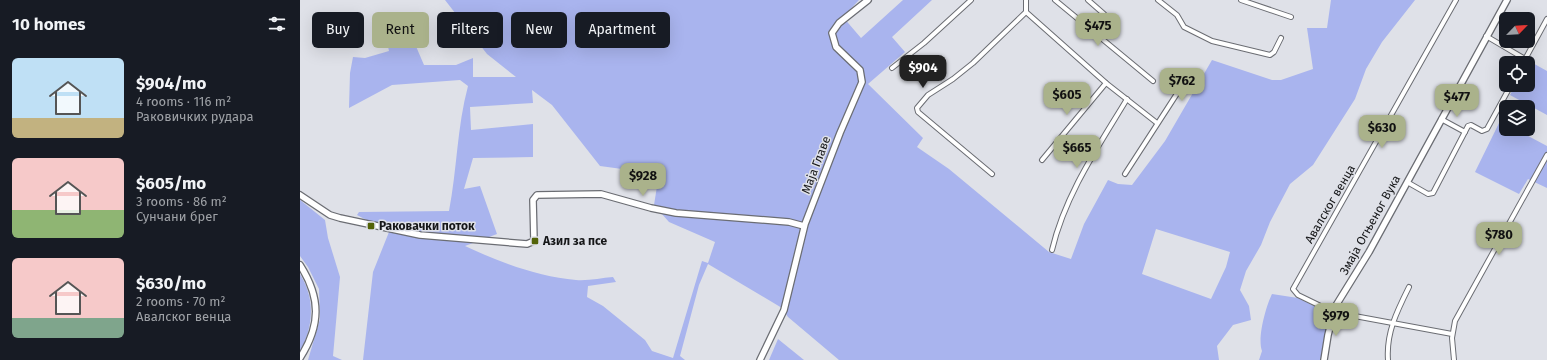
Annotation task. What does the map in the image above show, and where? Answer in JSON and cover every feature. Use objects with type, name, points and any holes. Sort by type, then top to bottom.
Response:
[{"type":"street","name":"Маја Главе","points":[[760,360],[784,310],[804,226],[862,79],[862,73],[858,67],[836,47],[832,33],[839,23],[868,0]]},
{"type":"street","points":[[892,68],[924,43],[971,0]]},
{"type":"street","points":[[992,174],[918,112],[917,108],[928,96],[973,63],[1026,12],[1026,0]]},
{"type":"street","points":[[1055,0],[1153,81]]},
{"type":"street","points":[[1088,0],[1104,14]]},
{"type":"street","points":[[1158,0],[1177,15],[1184,27],[1216,43],[1270,55],[1274,52],[1281,38]]},
{"type":"street","points":[[1241,0],[1291,17]]},
{"type":"street","name":"Авалског венца","points":[[1333,312],[1294,292],[1293,288],[1456,0]]},
{"type":"street","name":"Змаја Огњеног Вука","points":[[1324,360],[1333,312],[1407,182],[1507,0]]},
{"type":"street","points":[[1026,12],[1106,83],[1157,123]]},
{"type":"street","points":[[1527,56],[1547,19]]},
{"type":"street","points":[[1486,36],[1516,56]]},
{"type":"street","points":[[1125,174],[1191,72]]},
{"type":"street","points":[[1042,160],[1106,83]]},
{"type":"street","points":[[1407,182],[1428,194],[1433,193],[1465,132],[1471,125],[1482,131],[1487,129],[1507,92]]},
{"type":"street","points":[[1052,250],[1060,220],[1071,196],[1127,99]]},
{"type":"street","points":[[1442,119],[1465,132]]},
{"type":"street","points":[[1454,360],[1452,334],[1455,321],[1547,155]]},
{"type":"street","points":[[300,195],[326,213],[340,218],[420,235],[530,244],[534,241],[533,200],[537,194],[601,194],[676,213],[789,222],[804,226]]},
{"type":"street","points":[[300,264],[310,284],[316,309],[314,329],[300,358]]},
{"type":"street","points":[[1388,360],[1388,344],[1392,323],[1409,287]]},
{"type":"street","points":[[1333,312],[1452,334]]},
{"type":"shaded area","points":[[445,0],[859,0],[843,17],[861,38],[903,0],[932,0],[892,37],[905,52],[868,84],[923,138],[917,147],[949,169],[1049,252],[1071,259],[1084,224],[1108,180],[1118,184],[1132,185],[1165,141],[1212,60],[1272,80],[1281,80],[1313,69],[1307,28],[1327,28],[1331,0],[1415,0],[1382,42],[1366,69],[1355,99],[1313,165],[1290,184],[1270,222],[1261,245],[1246,271],[1240,290],[1249,306],[1251,320],[1233,325],[1217,346],[1219,360],[839,360],[788,317],[782,308],[708,264],[699,285],[680,356],[685,360],[363,360],[373,272],[389,232],[357,215],[359,212],[449,211],[459,133],[468,86],[460,80],[392,85],[349,108],[350,73],[353,57],[365,58],[389,51],[388,48],[417,48],[424,65],[456,65],[473,58],[473,77],[516,77],[487,54],[482,48],[503,48],[503,12],[454,12]],"holes":[[[532,90],[552,105],[600,166],[659,174],[654,205],[669,222],[715,242],[708,263],[702,261],[673,358],[652,351],[645,340],[603,306],[587,297],[588,286],[616,282],[613,277],[581,280],[547,276],[491,258],[465,246],[497,234],[480,186],[464,189],[473,158],[533,157],[533,124],[471,130],[470,107],[533,103]],[[1156,229],[1230,252],[1226,267],[1211,299],[1142,274]]]},
{"type":"shaded area","points":[[1535,64],[1547,71],[1547,115],[1535,109],[1535,100],[1519,100],[1510,95],[1512,92],[1535,92]]},
{"type":"shaded area","points":[[1499,123],[1499,136],[1528,136],[1547,146],[1547,188],[1528,179],[1519,194],[1475,172]]},
{"type":"shaded area","points":[[300,200],[325,220],[328,238],[340,277],[333,356],[342,360],[308,360],[320,319],[319,289],[308,267],[300,256]]},
{"type":"shaded area","points":[[300,274],[309,294],[311,313],[308,333],[300,352]]},
{"type":"shaded area","points":[[1272,294],[1298,298],[1330,314],[1321,360],[1259,360],[1262,351],[1261,330],[1267,306]]},
{"type":"shaded area","points":[[778,339],[804,360],[769,360]]},
{"type":"place","name":"Раковачки поток","points":[[371,226]]},
{"type":"place","name":"Азил за псе","points":[[535,241]]}]
